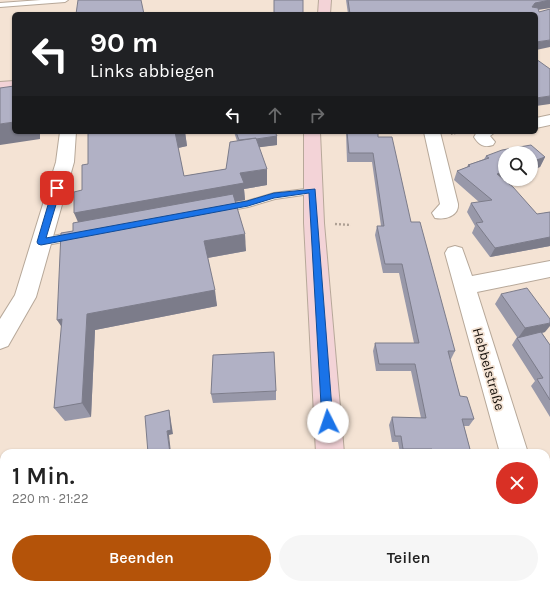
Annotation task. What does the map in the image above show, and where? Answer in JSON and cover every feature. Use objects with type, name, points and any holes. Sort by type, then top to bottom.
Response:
[{"type":"main road","points":[[324,12],[325,0]]},
{"type":"main road","points":[[0,86],[12,85]]},
{"type":"main road","points":[[312,134],[313,190],[330,449]]},
{"type":"street","points":[[538,123],[550,120]]},
{"type":"street","points":[[0,339],[25,297],[65,162],[68,134]]},
{"type":"street","points":[[433,135],[449,204],[449,208],[442,213]]},
{"type":"street","name":"Hebbelstraße","points":[[455,253],[513,449]]},
{"type":"street","points":[[464,286],[550,269]]},
{"type":"lane","points":[[0,5],[65,0]]},
{"type":"lane","points":[[211,211],[248,204],[274,196],[313,190]]},
{"type":"lane","points":[[41,242],[82,235]]},
{"type":"building","points":[[78,0],[141,0],[144,12],[76,12]]},
{"type":"building","points":[[274,0],[303,0],[303,12],[274,12]]},
{"type":"building","points":[[348,0],[550,0],[535,3],[532,7],[538,8],[539,12],[550,9],[550,40],[538,42],[538,12],[350,12]]},
{"type":"building","points":[[538,60],[550,69],[550,96],[538,98]]},
{"type":"building","points":[[12,86],[12,122],[0,124],[0,88]]},
{"type":"building","points":[[88,134],[175,134],[184,176],[226,169],[230,142],[256,138],[267,169],[240,173],[244,183],[74,213],[74,192],[82,190],[82,165],[88,164]]},
{"type":"building","points":[[237,134],[276,134],[277,136],[256,139],[239,140]]},
{"type":"building","points":[[347,134],[378,134],[378,137],[392,137],[411,222],[420,222],[455,351],[448,351],[460,396],[467,397],[474,419],[462,419],[470,449],[403,449],[401,436],[395,436],[392,417],[426,418],[415,364],[379,364],[375,343],[419,343],[402,264],[385,264],[377,226],[384,226],[373,153],[349,153]]},
{"type":"building","points":[[538,151],[545,157],[538,160]]},
{"type":"building","points":[[498,152],[498,186],[512,186],[537,214],[550,212],[550,237],[495,248],[476,223],[483,222],[471,203],[492,200],[457,171],[470,166],[468,165],[489,158],[486,156]]},
{"type":"building","points":[[233,194],[245,234],[204,241],[215,290],[87,314],[82,403],[54,408],[62,319],[57,320],[61,233],[73,231],[73,223]]},
{"type":"building","points":[[527,288],[550,319],[550,323],[525,328],[501,294]]},
{"type":"building","points":[[541,332],[550,345],[550,400],[537,379],[543,378],[517,338]]},
{"type":"building","points":[[274,352],[276,391],[211,394],[213,355]]},
{"type":"building","points":[[169,410],[171,430],[167,431],[169,449],[148,449],[145,416]]},
{"type":"route","points":[[57,188],[41,242],[248,204],[274,196],[313,190],[328,422]]}]
